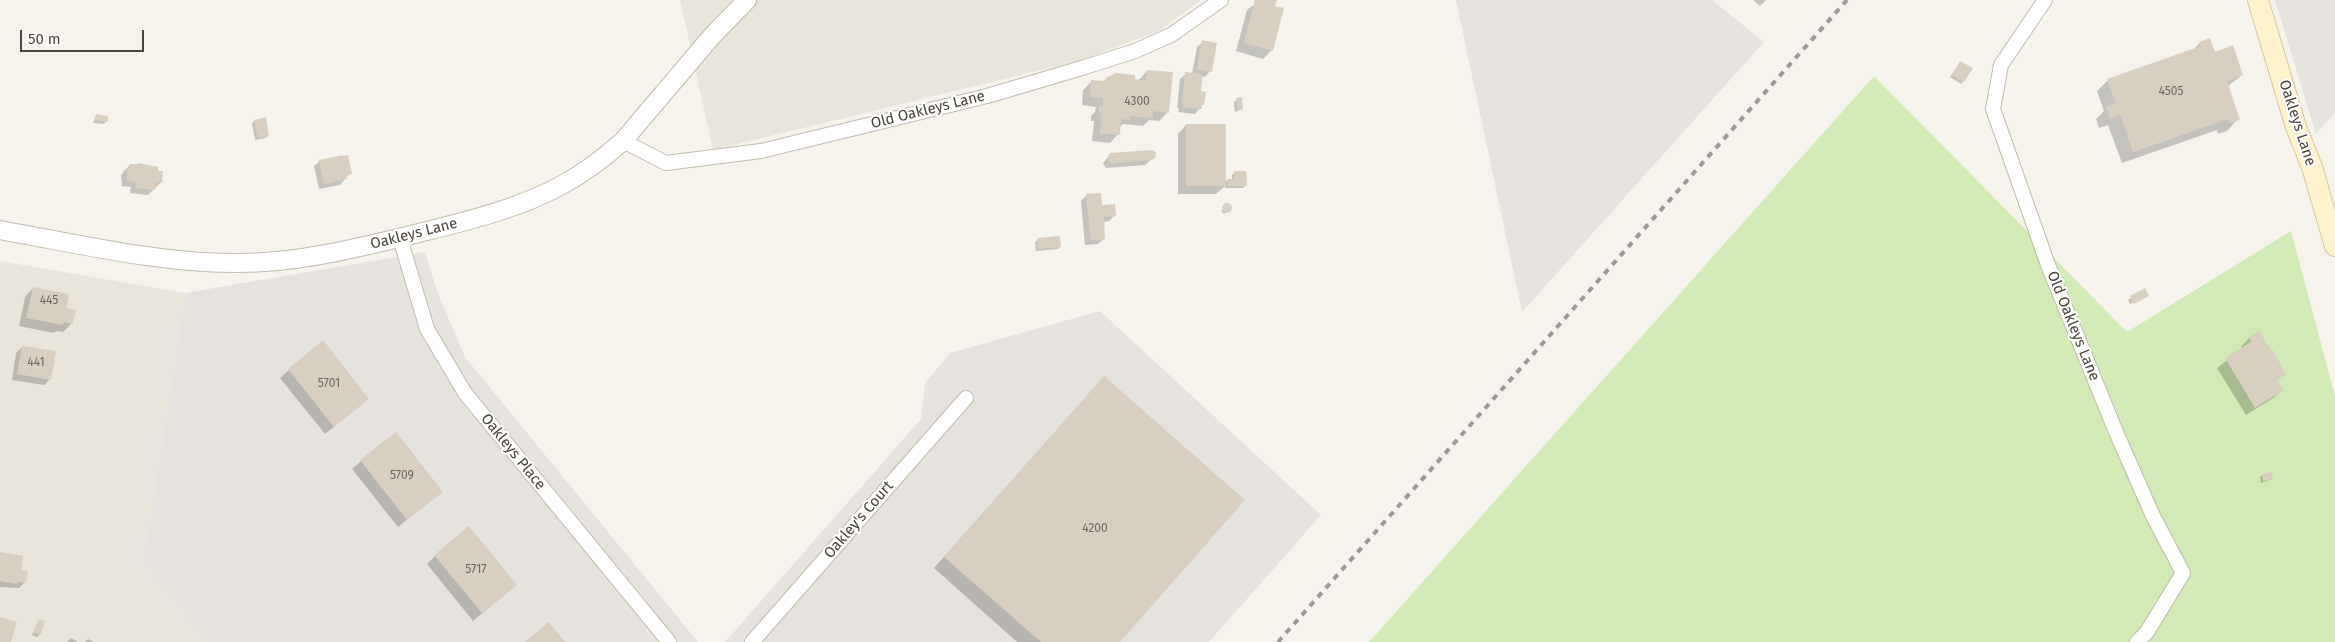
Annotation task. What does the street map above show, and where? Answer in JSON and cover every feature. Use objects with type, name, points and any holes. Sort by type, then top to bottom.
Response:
[{"type":"main road","name":"Oakleys Lane","points":[[2258,0],[2296,127],[2312,167],[2335,246]]},
{"type":"street","name":"Oakleys Lane","points":[[0,230],[176,259],[232,263],[294,260],[400,238],[460,223],[536,197],[582,174],[623,141],[712,36],[747,0]]},
{"type":"street","name":"Old Oakleys Lane","points":[[623,141],[666,163],[761,151],[987,96],[1082,68],[1135,50],[1171,35],[1221,0]]},
{"type":"street","name":"Old Oakleys Lane","points":[[2045,0],[2001,65],[1993,109],[2055,283],[2149,508],[2183,573],[2146,632],[2137,642]]},
{"type":"street","name":"Oakleys Place","points":[[400,238],[427,329],[466,393],[669,642]]},
{"type":"street","name":"Oakley's Court","points":[[752,642],[966,398]]},
{"type":"shaded area","points":[[680,0],[1201,0],[1159,31],[1082,60],[713,150]]},
{"type":"shaded area","points":[[1456,0],[1712,0],[1764,42],[1522,312]]},
{"type":"shaded area","points":[[2275,0],[2335,0],[2335,112],[2316,134]]},
{"type":"shaded area","points":[[425,252],[437,291],[465,357],[698,642],[207,642],[143,561],[185,293]]},
{"type":"shaded area","points":[[0,261],[185,293],[143,561],[207,642],[0,642]]},
{"type":"shaded area","points":[[1100,311],[1321,515],[1209,642],[725,642],[921,419],[925,383],[950,353]]},
{"type":"green space","points":[[1874,76],[2127,332],[2291,231],[2335,396],[2335,642],[1369,642]]},
{"type":"building","points":[[1255,0],[1277,0],[1275,6],[1284,8],[1273,51],[1244,43]]},
{"type":"building","points":[[2210,38],[2215,52],[2233,45],[2243,75],[2227,81],[2240,120],[2230,123],[2228,119],[2133,152],[2120,114],[2110,118],[2106,107],[2116,103],[2107,79],[2201,46],[2199,42]]},
{"type":"building","points":[[1202,40],[1217,43],[1212,72],[1197,69]]},
{"type":"building","points":[[1960,61],[1973,68],[1964,82],[1952,75]]},
{"type":"building","points":[[1147,70],[1173,72],[1169,113],[1153,111],[1153,118],[1129,116],[1129,120],[1121,119],[1120,135],[1100,133],[1102,113],[1099,113],[1099,106],[1103,107],[1103,98],[1090,97],[1091,80],[1106,81],[1107,77],[1117,73],[1135,75],[1135,79],[1146,81]]},
{"type":"building","points":[[1185,72],[1203,74],[1201,91],[1206,92],[1202,109],[1183,107]]},
{"type":"building","points":[[1242,97],[1243,109],[1237,110],[1236,98]]},
{"type":"building","points":[[96,114],[108,116],[108,122],[95,120]]},
{"type":"building","points":[[266,117],[269,136],[258,138],[254,120]]},
{"type":"building","points":[[1186,124],[1226,124],[1226,186],[1186,186]]},
{"type":"building","points":[[1153,150],[1156,153],[1155,158],[1151,160],[1109,162],[1108,156],[1110,153]]},
{"type":"building","points":[[348,155],[352,174],[346,175],[347,179],[324,184],[319,160]]},
{"type":"building","points":[[139,163],[158,167],[158,171],[163,171],[162,183],[156,182],[155,190],[135,188],[136,182],[127,180],[129,164],[139,165]]},
{"type":"building","points":[[1234,171],[1246,171],[1247,186],[1227,186],[1227,179],[1235,179]]},
{"type":"building","points":[[1101,193],[1102,205],[1115,204],[1116,216],[1104,217],[1105,239],[1091,240],[1086,194]]},
{"type":"building","points":[[1227,203],[1232,208],[1227,213],[1222,208]]},
{"type":"building","points":[[1060,236],[1061,247],[1038,249],[1037,238]]},
{"type":"building","points":[[33,287],[69,294],[67,308],[76,310],[73,324],[64,322],[63,325],[26,318]]},
{"type":"building","points":[[2145,288],[2149,296],[2134,304],[2130,296]]},
{"type":"building","points":[[2259,331],[2286,374],[2277,380],[2283,390],[2255,408],[2225,358],[2251,342],[2249,337]]},
{"type":"building","points":[[323,340],[369,399],[334,427],[288,369]]},
{"type":"building","points":[[22,346],[56,351],[51,380],[17,374]]},
{"type":"building","points":[[1104,376],[1245,500],[1120,642],[1041,642],[944,557]]},
{"type":"building","points":[[396,432],[443,492],[407,520],[360,460]]},
{"type":"building","points":[[2272,472],[2273,479],[2263,481],[2262,474]]},
{"type":"building","points":[[469,526],[517,585],[482,613],[434,555]]},
{"type":"building","points":[[0,552],[23,556],[21,570],[28,571],[26,583],[18,582],[18,584],[0,581]]},
{"type":"building","points":[[0,617],[17,622],[11,642],[0,642]]},
{"type":"building","points":[[38,619],[45,621],[41,635],[33,633]]},
{"type":"building","points":[[549,622],[565,642],[525,642]]},
{"type":"railway","points":[[1278,642],[1847,0]]}]
